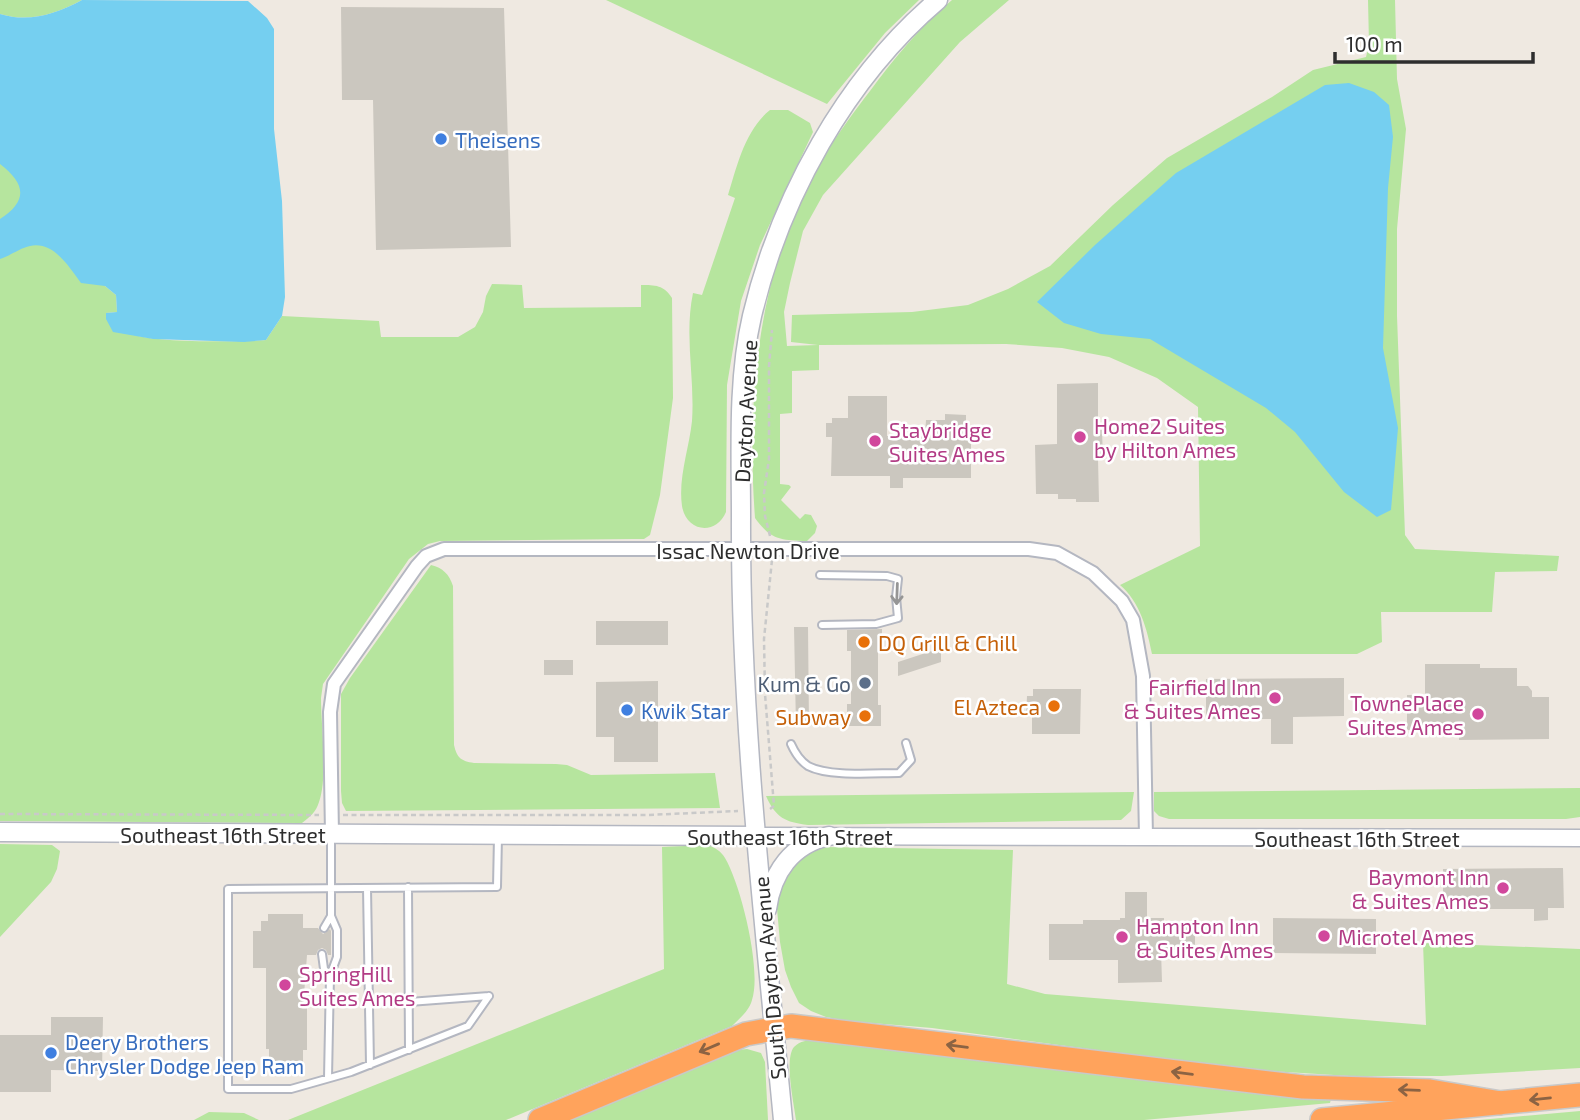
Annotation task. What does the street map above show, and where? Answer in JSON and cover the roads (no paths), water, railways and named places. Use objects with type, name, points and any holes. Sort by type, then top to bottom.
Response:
[{"type":"highway","points":[[540,1120],[746,1034],[791,1026],[1303,1087],[1430,1091],[1501,1103]]},
{"type":"highway","points":[[1322,1120],[1580,1095]]},
{"type":"main road","name":"Dayton Avenue","points":[[756,836],[746,726],[741,550],[743,385],[751,319],[770,254],[796,192],[832,125],[879,59],[918,17],[939,0]]},
{"type":"main road","name":"Southeast 16th Street","points":[[0,832],[756,836]]},
{"type":"main road","name":"South Dayton Avenue","points":[[756,836],[783,1120]]},
{"type":"main road","points":[[765,930],[774,882],[786,860],[804,844],[829,836]]},
{"type":"street","name":"Issac Newton Drive","points":[[331,834],[330,712],[334,684],[426,556],[444,550],[1029,549],[1056,553],[1093,573],[1122,601],[1133,620],[1143,676],[1146,838]]},
{"type":"street","name":"Southeast 16th Street","points":[[756,836],[1580,838]]},
{"type":"lane","points":[[820,575],[887,576],[898,579],[898,618],[876,624],[822,625]]},
{"type":"lane","points":[[791,744],[797,757],[809,766],[828,771],[899,773],[911,760],[906,743]]},
{"type":"lane","points":[[328,1078],[330,976],[337,957],[337,930],[331,916],[331,834]]},
{"type":"lane","points":[[410,1002],[489,996],[468,1027],[370,1065],[291,1089],[228,1089],[228,889],[497,887],[498,835]]},
{"type":"lane","points":[[408,887],[409,1049]]},
{"type":"lane","points":[[367,888],[370,1065]]},
{"type":"lane","points":[[324,928],[331,916]]},
{"type":"lane","points":[[322,954],[324,969],[330,976]]},
{"type":"water","points":[[82,0],[248,1],[267,18],[274,29],[274,129],[282,201],[285,297],[282,316],[266,340],[244,342],[153,339],[113,332],[106,313],[117,312],[116,295],[105,286],[81,283],[54,251],[39,245],[30,246],[0,259],[0,219],[15,206],[20,192],[15,178],[0,164],[0,14],[21,18],[42,16]]},
{"type":"water","points":[[1349,83],[1374,92],[1389,105],[1393,137],[1388,188],[1383,348],[1398,428],[1391,510],[1377,517],[1344,492],[1295,432],[1266,408],[1150,339],[1101,334],[1064,323],[1037,302],[1095,245],[1176,173],[1325,85]]},
{"type":"place","name":"Theisens","points":[[441,139]]},
{"type":"place","name":"Home2 Suites by Hilton Ames","points":[[1080,437]]},
{"type":"place","name":"Staybridge Suites Ames","points":[[875,441]]},
{"type":"place","name":"DQ Grill & Chill","points":[[864,642]]},
{"type":"place","name":"Kum & Go","points":[[865,683]]},
{"type":"place","name":"Fairfield Inn & Suites Ames","points":[[1275,698]]},
{"type":"place","name":"El Azteca","points":[[1054,706]]},
{"type":"place","name":"Kwik Star","points":[[627,710]]},
{"type":"place","name":"TownePlace Suites Ames","points":[[1478,714]]},
{"type":"place","name":"Subway","points":[[865,716]]},
{"type":"place","name":"Baymont Inn & Suites Ames","points":[[1503,888]]},
{"type":"place","name":"Microtel Ames","points":[[1324,936]]},
{"type":"place","name":"Hampton Inn & Suites Ames","points":[[1122,937]]},
{"type":"place","name":"SpringHill Suites Ames","points":[[285,985]]},
{"type":"place","name":"Deery Brothers Chrysler Dodge Jeep Ram","points":[[51,1053]]}]
